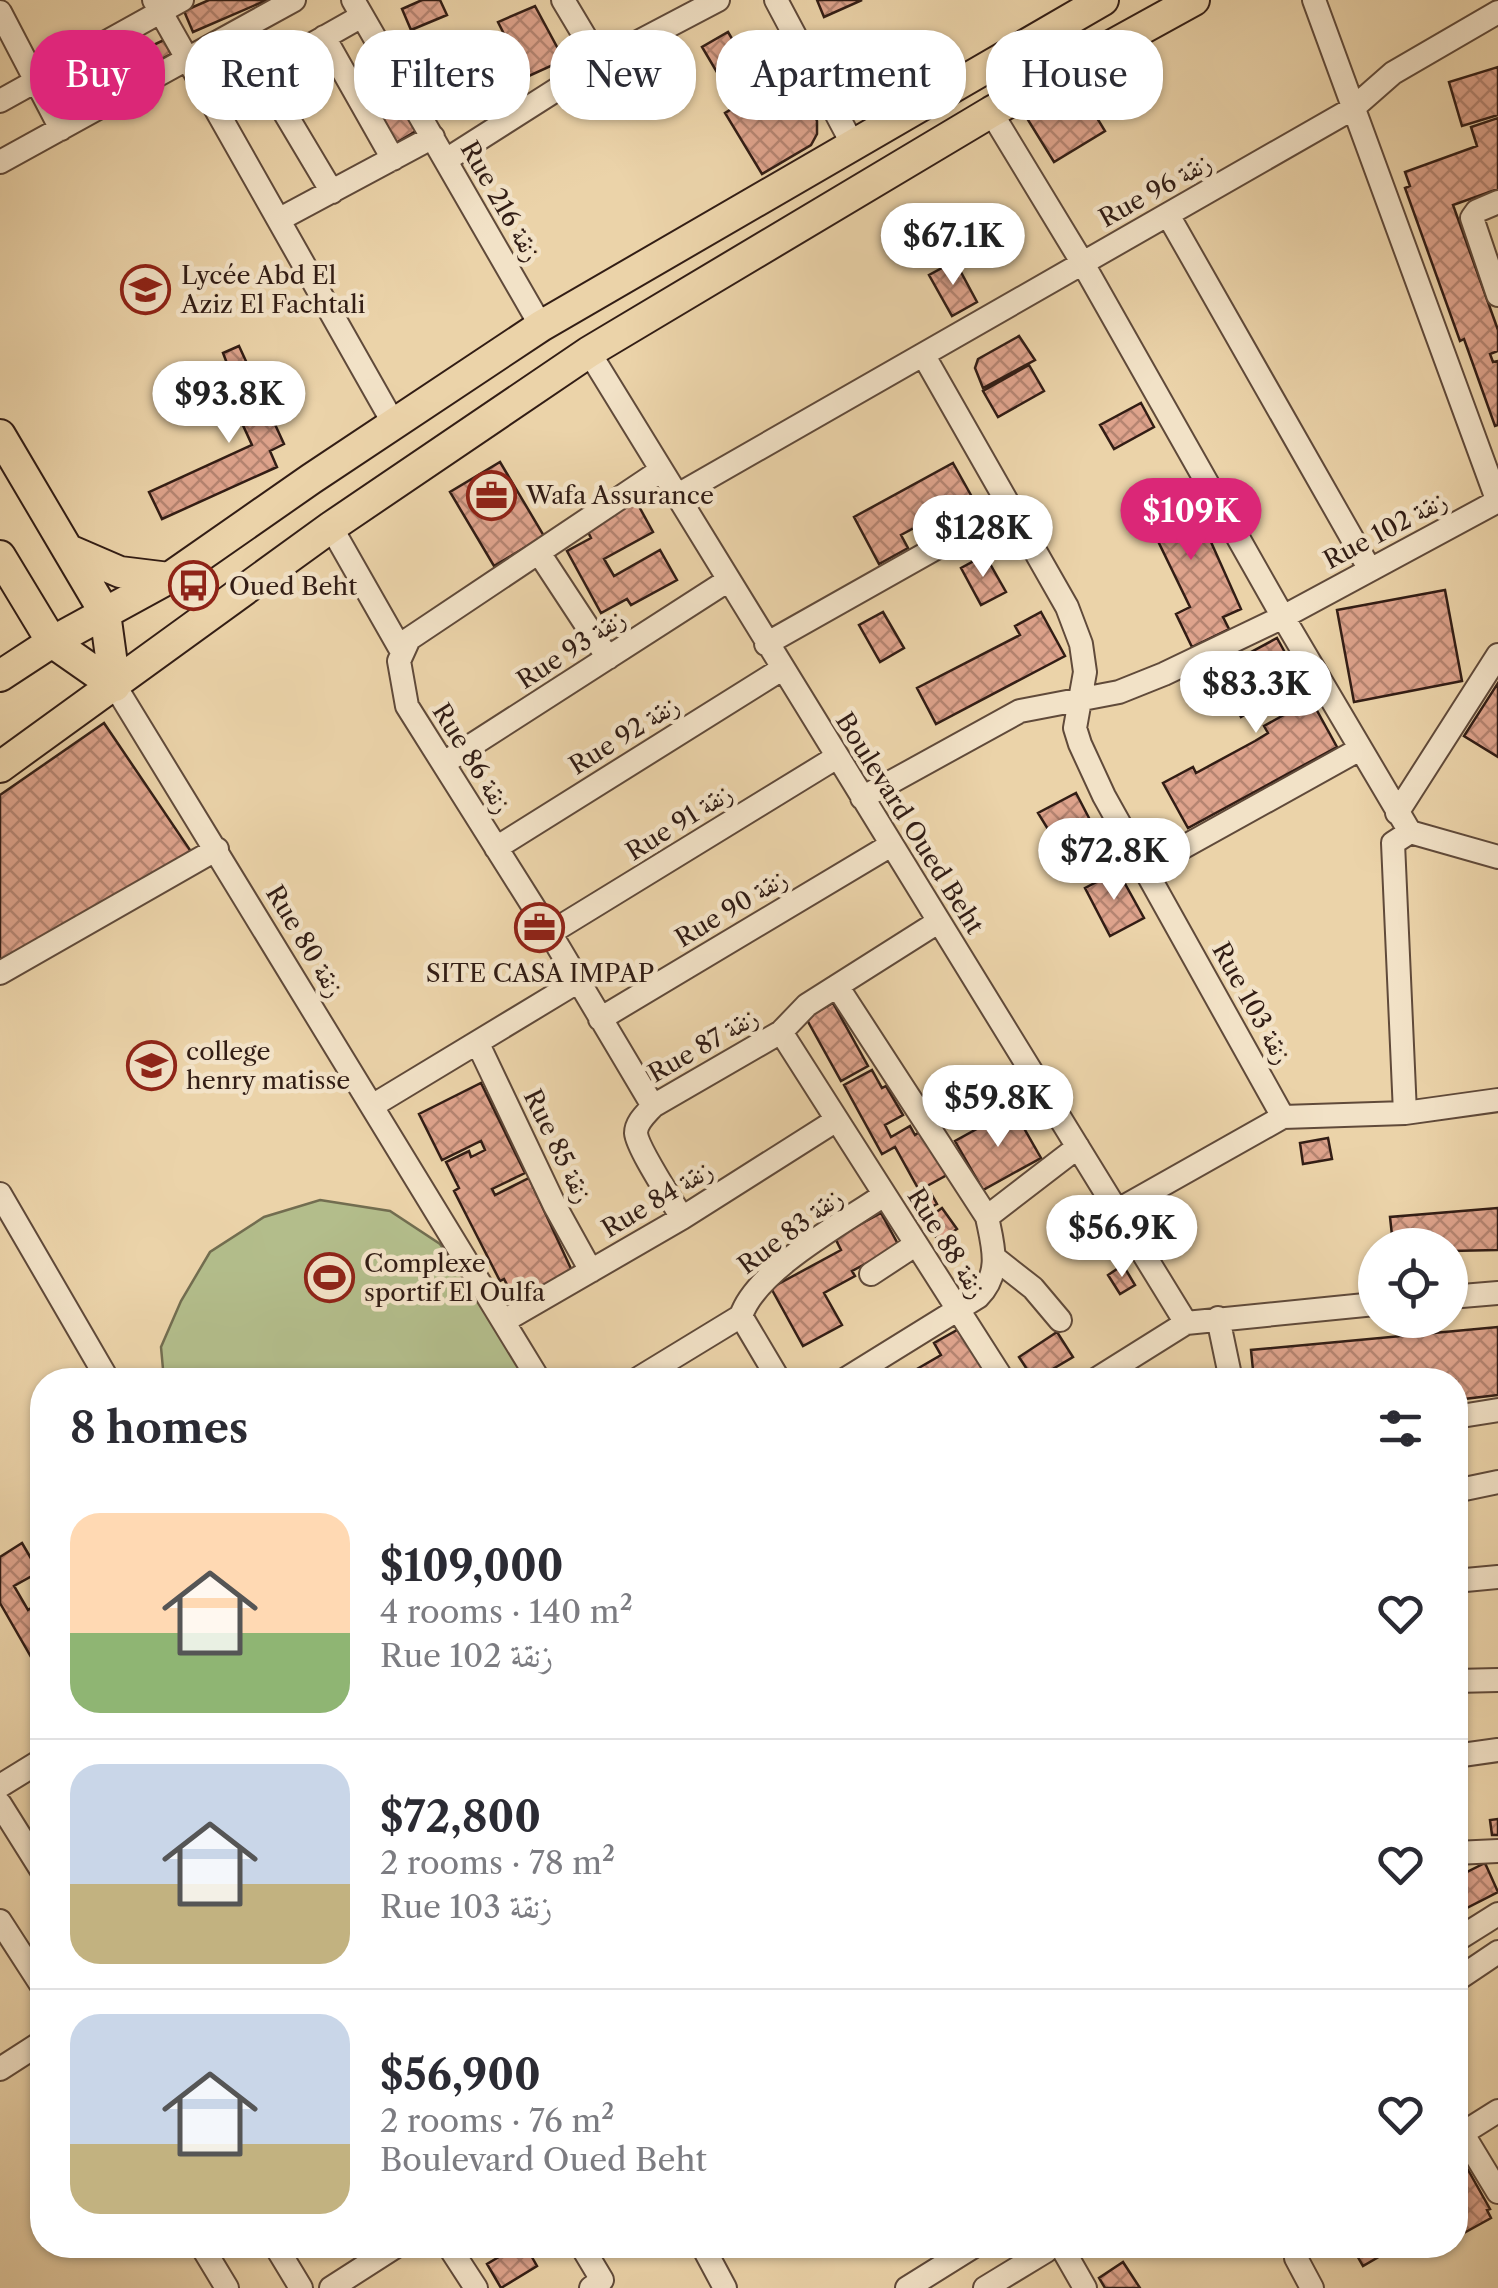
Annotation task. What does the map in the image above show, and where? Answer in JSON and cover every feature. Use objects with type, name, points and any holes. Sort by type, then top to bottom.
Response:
[{"type":"main road","points":[[0,676],[52,642],[168,578],[541,326],[1102,0]]},
{"type":"main road","points":[[1140,30],[1194,0]]},
{"type":"main road","points":[[0,768],[331,527],[589,352],[986,116]]},
{"type":"main road","points":[[0,435],[105,613],[116,686]]},
{"type":"main road","points":[[69,550],[120,572],[168,578]]},
{"type":"main road","points":[[0,556],[52,642],[116,686]]},
{"type":"street","points":[[118,30],[157,6],[182,0]]},
{"type":"street","points":[[241,30],[294,0]]},
{"type":"street","points":[[563,0],[581,30]]},
{"type":"street","points":[[661,30],[718,0]]},
{"type":"street","points":[[776,0],[853,145]]},
{"type":"street","points":[[1314,0],[1498,501]]},
{"type":"street","points":[[157,6],[185,55]]},
{"type":"street","points":[[332,30],[358,8]]},
{"type":"street","name":"Rue 216 زنقة","points":[[358,8],[541,326]]},
{"type":"street","points":[[0,12],[30,66]]},
{"type":"street","name":"Rue 96 زنقة","points":[[676,496],[1352,109],[1393,73],[1498,12]]},
{"type":"street","points":[[334,55],[393,159]]},
{"type":"street","points":[[0,162],[185,62]]},
{"type":"street","points":[[0,101],[30,84]]},
{"type":"street","points":[[446,160],[550,94]]},
{"type":"street","points":[[57,120],[61,129]]},
{"type":"street","points":[[223,120],[394,424]]},
{"type":"street","points":[[290,120],[332,192]]},
{"type":"street","points":[[997,120],[1403,822],[1498,858]]},
{"type":"street","points":[[280,219],[433,138]]},
{"type":"street","points":[[1498,202],[1477,211],[1472,228],[1498,295]]},
{"type":"street","points":[[1168,215],[1369,568]]},
{"type":"street","name":"Boulevard Oued Beht","points":[[589,352],[1186,1323]]},
{"type":"street","name":"Rue 103 زنقة","points":[[924,356],[1067,608],[1085,672],[1075,728],[1104,796],[1283,1117]]},
{"type":"street","points":[[331,527],[402,650],[409,639],[660,471]]},
{"type":"street","name":"Rue 102 زنقة","points":[[862,798],[1020,710],[1119,692],[1164,674],[1283,617],[1498,501]]},
{"type":"street","points":[[766,644],[1009,507]]},
{"type":"street","points":[[539,553],[608,658]]},
{"type":"street","name":"Rue 93 زنقة","points":[[444,763],[727,581]]},
{"type":"street","name":"Rue 86 زنقة","points":[[402,650],[400,677],[407,706],[653,1106]]},
{"type":"street","points":[[1405,1113],[1393,844],[1498,655]]},
{"type":"street","name":"Rue 92 زنقة","points":[[496,848],[782,669]]},
{"type":"street","name":"Rue 80 زنقة","points":[[116,686],[533,1368]]},
{"type":"street","points":[[1146,868],[1360,749]]},
{"type":"street","name":"Rue 91 زنقة","points":[[550,933],[837,757]]},
{"type":"street","name":"Rue 90 زنقة","points":[[600,1018],[891,845]]},
{"type":"street","points":[[0,973],[217,849]]},
{"type":"street","name":"Rue 87 زنقة","points":[[653,1106],[781,1032],[807,1005],[938,922]]},
{"type":"street","points":[[372,1106],[577,982]]},
{"type":"street","points":[[837,986],[986,1217],[996,1259],[986,1290],[863,1368]]},
{"type":"street","name":"Rue 88 زنقة","points":[[781,1032],[995,1368]]},
{"type":"street","name":"Rue 85 زنقة","points":[[478,1044],[555,1206],[591,1271]]},
{"type":"street","points":[[1118,1210],[1283,1117],[1405,1113],[1498,1100]]},
{"type":"street","points":[[653,1106],[640,1120],[636,1133],[682,1218]]},
{"type":"street","name":"Rue 84 زنقة","points":[[504,1321],[682,1218],[835,1120]]},
{"type":"street","points":[[986,1217],[1078,1148]]},
{"type":"street","points":[[0,1194],[101,1368]]},
{"type":"street","name":"Rue 83 زنقة","points":[[656,1368],[740,1316],[746,1300],[774,1272],[884,1195]]},
{"type":"street","points":[[872,1274],[915,1245]]},
{"type":"street","points":[[996,1259],[1033,1288],[1060,1320]]},
{"type":"street","points":[[1468,1296],[1498,1293]]},
{"type":"street","points":[[1114,1368],[1186,1323],[1358,1306]]},
{"type":"street","points":[[740,1316],[772,1368]]},
{"type":"street","points":[[1218,1318],[1228,1368]]},
{"type":"street","points":[[1468,1415],[1498,1410]]},
{"type":"street","points":[[1468,1488],[1498,1482]]},
{"type":"street","points":[[1468,1580],[1498,1577]]},
{"type":"street","points":[[1468,1681],[1498,1680]]},
{"type":"street","points":[[1468,1754],[1498,1750]]},
{"type":"street","points":[[0,1786],[30,1767]]},
{"type":"street","points":[[0,1804],[30,1851]]},
{"type":"street","points":[[1468,1853],[1498,1850]]},
{"type":"street","points":[[1468,1933],[1498,1914]]},
{"type":"street","points":[[0,1921],[30,1967]]},
{"type":"street","points":[[1468,1972],[1498,1952]]},
{"type":"street","points":[[0,2069],[30,2050]]},
{"type":"street","points":[[1468,2126],[1498,2112]]},
{"type":"street","points":[[1468,2146],[1498,2192]]},
{"type":"street","points":[[209,2258],[227,2288]]},
{"type":"street","points":[[283,2258],[302,2288]]},
{"type":"street","points":[[331,2288],[378,2258]]},
{"type":"street","points":[[456,2258],[476,2288]]},
{"type":"street","points":[[585,2258],[596,2284]]},
{"type":"street","points":[[709,2258],[725,2288]]},
{"type":"street","points":[[907,2288],[955,2258]]},
{"type":"street","points":[[986,2288],[1032,2258]]},
{"type":"street","points":[[1059,2258],[1085,2288]]},
{"type":"street","points":[[1296,2258],[1312,2288]]},
{"type":"green space","name":"Complexe sportif El Oulfa","points":[[320,1200],[390,1211],[440,1244],[525,1368],[163,1368],[161,1347],[181,1301],[210,1252],[264,1217]]},
{"type":"building","points":[[209,0],[267,0],[198,30],[192,30],[184,11]]},
{"type":"building","points":[[422,0],[440,0],[447,15],[411,30],[402,9]]},
{"type":"building","points":[[817,0],[862,0],[824,17]]},
{"type":"building","points":[[535,6],[550,34],[550,66],[530,75],[530,30],[502,30],[498,22]]},
{"type":"building","points":[[716,39],[716,71],[702,47]]},
{"type":"building","points":[[1498,67],[1498,115],[1462,126],[1449,82]]},
{"type":"building","points":[[1498,118],[1498,189],[1453,205],[1498,330],[1498,351],[1490,354],[1493,362],[1498,361],[1495,426],[1405,188],[1410,186],[1405,172],[1477,146],[1471,127]]},
{"type":"building","points":[[382,120],[410,120],[416,131],[396,143]]},
{"type":"building","points":[[729,120],[817,120],[817,134],[811,145],[762,174]]},
{"type":"building","points":[[1028,120],[1098,120],[1105,131],[1054,162]]},
{"type":"building","points":[[955,261],[977,302],[952,316],[929,275]]},
{"type":"building","points":[[1019,336],[1035,360],[983,388],[975,368],[978,359]]},
{"type":"building","points":[[239,346],[284,444],[270,451],[277,467],[162,519],[149,492],[252,445],[218,371],[228,366],[223,353]]},
{"type":"building","points":[[1029,365],[1044,391],[998,417],[983,391]]},
{"type":"building","points":[[1141,403],[1154,427],[1114,449],[1100,425]]},
{"type":"building","points":[[500,462],[544,536],[494,566],[450,492]]},
{"type":"building","points":[[953,463],[972,497],[901,535],[908,548],[879,564],[854,517]]},
{"type":"building","points":[[1179,481],[1191,506],[1194,504],[1241,609],[1223,617],[1229,629],[1192,647],[1176,614],[1190,607],[1138,500]]},
{"type":"building","points":[[636,501],[653,532],[604,559],[614,576],[660,550],[677,580],[631,605],[627,599],[601,613],[567,551],[591,538],[586,528]]},
{"type":"building","points":[[985,555],[1006,592],[981,605],[961,568]]},
{"type":"building","points":[[1445,590],[1462,681],[1354,702],[1337,610]]},
{"type":"building","points":[[883,612],[904,648],[880,662],[859,625]]},
{"type":"building","points":[[1041,612],[1065,656],[936,724],[917,688],[1020,635],[1015,626]]},
{"type":"building","points":[[1277,638],[1337,747],[1188,828],[1163,783],[1193,767],[1196,773],[1255,741],[1268,733],[1264,726],[1289,712],[1284,702],[1258,716],[1254,709],[1241,717],[1216,671]]},
{"type":"building","points":[[1498,683],[1498,757],[1464,736]]},
{"type":"building","points":[[104,723],[192,853],[0,965],[0,795]]},
{"type":"building","points":[[1076,793],[1103,845],[1068,862],[1038,813]]},
{"type":"building","points":[[1118,871],[1144,918],[1110,936],[1085,888]]},
{"type":"building","points":[[833,1003],[868,1066],[841,1081],[806,1018]]},
{"type":"building","points":[[872,1070],[903,1115],[885,1125],[891,1137],[910,1126],[915,1135],[924,1129],[947,1175],[927,1186],[937,1204],[929,1208],[895,1147],[882,1154],[844,1085]]},
{"type":"building","points":[[481,1083],[525,1173],[492,1189],[495,1195],[529,1178],[573,1273],[516,1302],[504,1279],[500,1281],[454,1191],[459,1188],[446,1162],[469,1151],[471,1157],[485,1150],[481,1141],[442,1160],[419,1114]]},
{"type":"building","points":[[1013,1109],[1041,1158],[983,1190],[955,1141]]},
{"type":"building","points":[[1328,1138],[1332,1159],[1303,1164],[1300,1143]]},
{"type":"building","points":[[942,1208],[957,1229],[939,1241],[924,1221]]},
{"type":"building","points":[[1498,1208],[1498,1250],[1468,1251],[1468,1228],[1391,1228],[1390,1217]]},
{"type":"building","points":[[881,1213],[899,1246],[852,1271],[855,1276],[824,1293],[842,1325],[803,1346],[771,1288],[841,1250],[835,1238]]},
{"type":"building","points":[[1123,1265],[1135,1285],[1120,1294],[1108,1275]]},
{"type":"building","points":[[1498,1327],[1498,1395],[1468,1398],[1468,1368],[1253,1368],[1251,1350],[1380,1338],[1468,1338],[1468,1330]]},
{"type":"building","points":[[959,1329],[984,1368],[919,1368],[941,1355],[934,1343]]},
{"type":"building","points":[[1057,1332],[1073,1357],[1054,1368],[1026,1368],[1019,1357]]},
{"type":"building","points":[[22,1543],[30,1557],[30,1577],[14,1586],[30,1609],[30,1655],[0,1603],[0,1557]]},
{"type":"building","points":[[1498,1819],[1498,1835],[1492,1835],[1490,1820]]},
{"type":"building","points":[[1485,1863],[1498,1892],[1468,1907],[1468,1872]]},
{"type":"building","points":[[1468,2170],[1490,2209],[1487,2210],[1491,2218],[1468,2231]]},
{"type":"building","points":[[497,2258],[532,2258],[537,2266],[501,2288],[487,2264]]},
{"type":"building","points":[[1358,2258],[1377,2258],[1363,2266]]},
{"type":"building","points":[[1123,2262],[1140,2288],[1105,2288],[1099,2278]]},
{"type":"place","name":"Lycée Abd El Aziz El Fachtali","points":[[146,289]]},
{"type":"place","name":"Wafa Assurance","points":[[491,495]]},
{"type":"place","name":"Oued Beht","points":[[194,586]]},
{"type":"place","name":"SITE CASA IMPAP","points":[[540,927]]},
{"type":"place","name":"college henry matisse","points":[[151,1065]]},
{"type":"place","name":"Complexe sportif El Oulfa","points":[[329,1277]]}]
